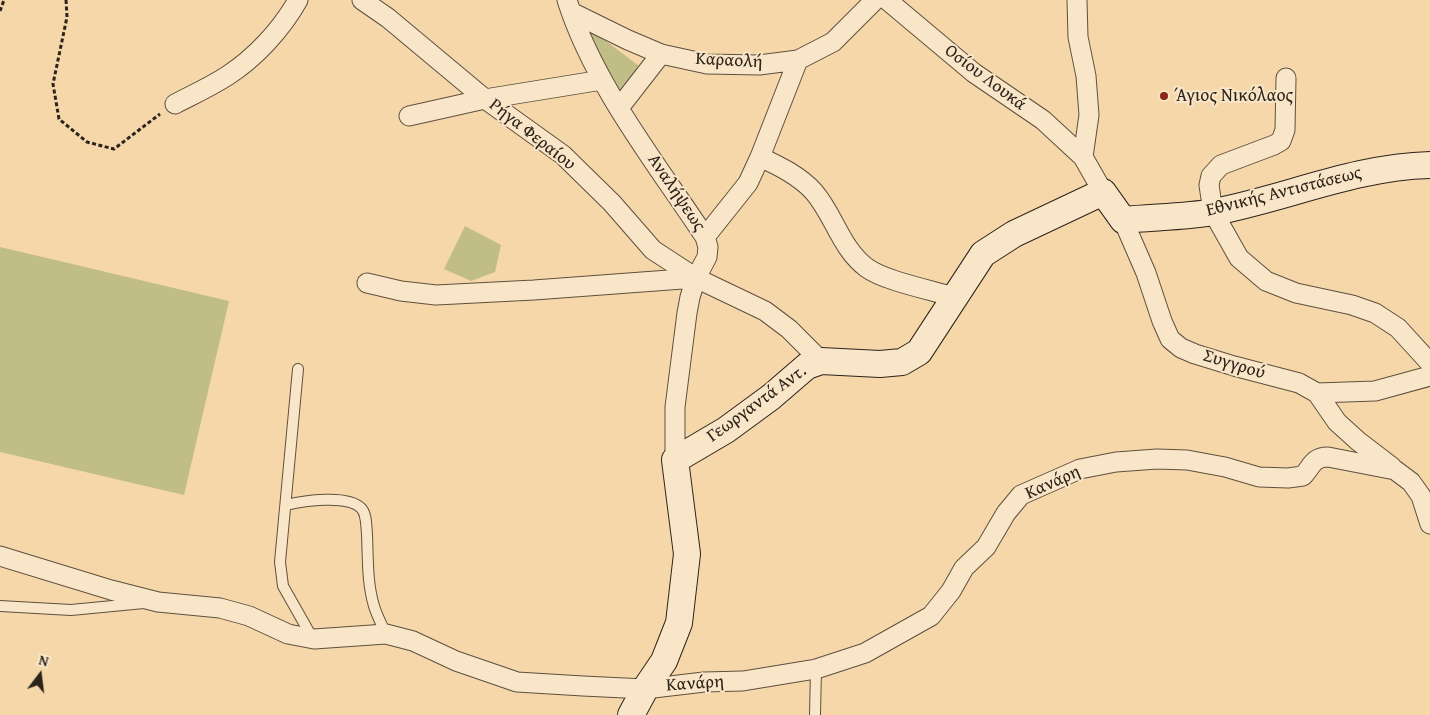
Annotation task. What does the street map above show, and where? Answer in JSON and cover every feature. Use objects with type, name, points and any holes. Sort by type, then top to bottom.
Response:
[{"type":"main road","name":"Εθνικής Αντιστάσεως","points":[[1123,220],[1213,212],[1354,174],[1409,166],[1430,166]]},
{"type":"main road","name":"Γεωργαντά Αντ.","points":[[675,460],[726,430],[771,397],[807,366],[821,361],[880,364],[902,362],[919,352],[983,254],[1014,234],[1103,192]]},
{"type":"main road","points":[[1103,192],[1123,220]]},
{"type":"main road","points":[[631,715],[645,689],[664,661],[679,623],[687,554],[675,460]]},
{"type":"street","points":[[175,104],[226,76],[258,53],[298,0]]},
{"type":"street","name":"Ρήγα Φεραίου","points":[[362,0],[388,18],[485,99],[563,155],[612,203],[653,250],[696,278],[765,311],[789,329],[821,361]]},
{"type":"street","name":"Καραολή","points":[[569,6],[619,36],[661,54],[716,64],[759,66],[798,60],[833,42],[875,0]]},
{"type":"street","name":"Οσίου Λουκά","points":[[887,0],[974,73],[1043,120],[1083,157]]},
{"type":"street","points":[[1077,0],[1078,37],[1086,76],[1089,115],[1083,157],[1103,192]]},
{"type":"street","name":"Αναλήψεως","points":[[569,6],[602,80],[706,237],[707,257],[696,278],[690,297],[675,407],[675,460]]},
{"type":"street","points":[[619,108],[661,54]]},
{"type":"street","points":[[706,237],[748,182],[798,60]]},
{"type":"street","points":[[1286,78],[1285,130],[1281,141],[1221,165],[1216,169],[1211,176],[1209,185],[1213,212],[1239,258],[1266,280],[1296,293],[1352,305],[1375,314],[1398,328],[1430,364]]},
{"type":"street","points":[[409,116],[485,99],[602,80]]},
{"type":"street","points":[[760,156],[786,169],[814,192],[851,252],[867,268],[883,276],[954,297]]},
{"type":"street","name":"Συγγρού","points":[[1123,220],[1146,273],[1170,339],[1181,348],[1195,354],[1299,383],[1317,393],[1338,422],[1358,441],[1395,470]]},
{"type":"street","points":[[367,282],[401,291],[436,294],[534,290],[696,278]]},
{"type":"street","points":[[1317,393],[1375,390],[1430,376]]},
{"type":"street","name":"Κανάρη","points":[[0,556],[111,590],[158,602],[220,608],[249,616],[288,634],[314,640],[386,634],[413,641],[456,661],[517,682],[645,689],[704,682],[743,681],[816,669],[865,653],[931,616],[952,591],[964,568],[986,548],[1006,513],[1021,495],[1080,469],[1116,462],[1177,459],[1225,467],[1260,477],[1288,478],[1302,476],[1314,461],[1320,457],[1328,457],[1395,470],[1411,482],[1421,496],[1430,524]]},
{"type":"lane","points":[[298,369],[280,562],[283,586],[314,640]]},
{"type":"lane","points":[[286,504],[335,500],[349,502],[361,508],[366,519],[369,578],[374,605],[386,634]]},
{"type":"lane","points":[[0,606],[71,610],[158,602]]},
{"type":"lane","points":[[815,715],[816,669]]},
{"type":"path","points":[[0,11],[4,0]]},
{"type":"path","points":[[66,0],[67,17],[53,84],[59,119],[87,142],[114,150],[175,104]]},
{"type":"shaded area","points":[[585,25],[643,69],[617,94]]},
{"type":"shaded area","points":[[465,226],[501,245],[495,272],[471,281],[444,269]]},
{"type":"shaded area","points":[[0,247],[229,301],[184,495],[0,452]]},
{"type":"place","name":"Άγιος Νικόλαος","points":[[1164,96]]}]
